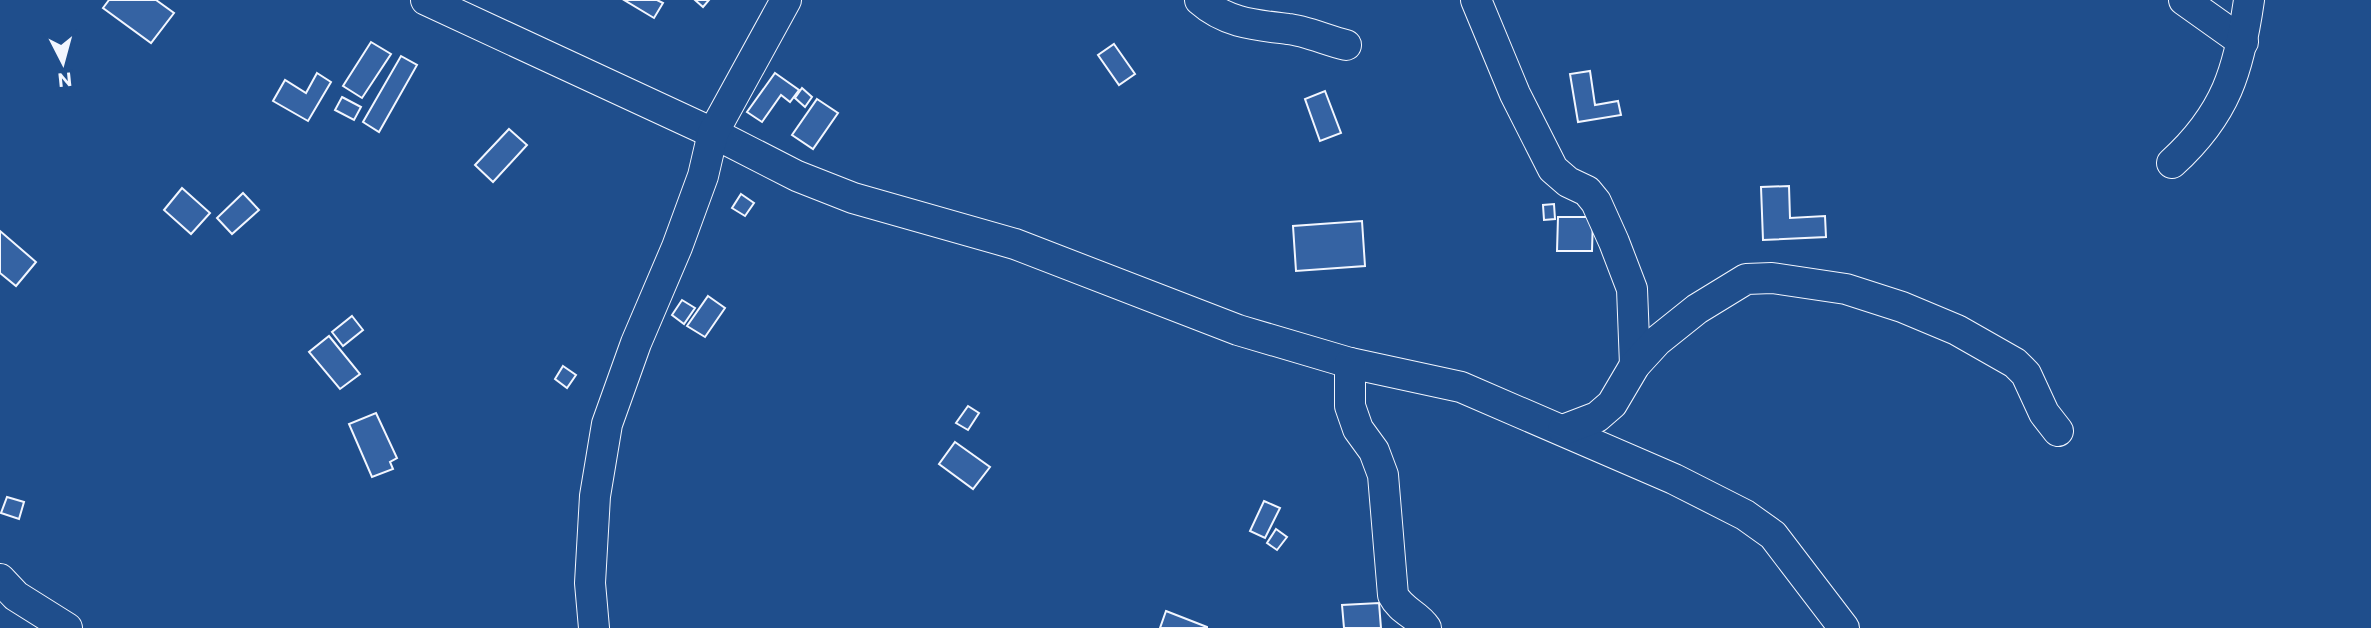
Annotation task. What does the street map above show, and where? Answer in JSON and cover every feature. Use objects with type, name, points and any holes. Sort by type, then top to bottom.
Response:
[{"type":"street","points":[[426,0],[713,133],[797,176],[853,198],[1015,244],[1238,330],[1350,363],[1461,387],[1674,479],[1745,515],[1773,535],[1844,628]]},
{"type":"street","points":[[594,628],[590,583],[594,496],[607,424],[636,343],[703,176],[713,133],[786,0]]},
{"type":"street","points":[[1200,0],[1223,15],[1246,24],[1289,29],[1346,45]]},
{"type":"street","points":[[1476,0],[1515,94],[1553,169],[1567,182],[1587,191],[1596,202],[1614,242],[1632,289],[1635,365]]},
{"type":"street","points":[[2184,0],[2243,42]]},
{"type":"street","points":[[2172,163],[2192,144],[2219,109],[2243,42],[2249,0]]},
{"type":"street","points":[[1563,430],[1597,417],[1612,404],[1635,365],[1657,341],[1697,309],[1746,279],[1772,278],[1846,289],[1902,307],[1957,330],[2015,363],[2026,374],[2045,413],[2057,430]]},
{"type":"street","points":[[1350,363],[1350,406],[1358,429],[1374,451],[1383,475],[1393,595],[1398,606],[1421,620],[1426,628]]},
{"type":"street","points":[[0,579],[16,597],[67,628]]},
{"type":"building","points":[[109,0],[156,0],[174,13],[151,43],[103,8]]},
{"type":"building","points":[[624,0],[657,0],[663,3],[654,18]]},
{"type":"building","points":[[695,0],[709,0],[703,7]]},
{"type":"building","points":[[371,42],[391,54],[362,98],[343,86]]},
{"type":"building","points":[[1114,44],[1135,74],[1119,85],[1098,55]]},
{"type":"building","points":[[401,56],[417,65],[379,132],[363,122]]},
{"type":"building","points":[[1590,71],[1595,105],[1618,101],[1621,115],[1578,122],[1570,74]]},
{"type":"building","points":[[317,73],[331,82],[308,121],[273,101],[285,80],[306,93]]},
{"type":"building","points":[[775,73],[799,90],[790,102],[781,95],[762,122],[747,112]]},
{"type":"building","points":[[802,88],[812,97],[805,107],[795,98]]},
{"type":"building","points":[[1325,91],[1341,133],[1320,141],[1305,99]]},
{"type":"building","points":[[342,97],[361,107],[354,120],[335,110]]},
{"type":"building","points":[[817,99],[838,113],[813,149],[792,135]]},
{"type":"building","points":[[509,129],[527,145],[493,182],[475,165]]},
{"type":"building","points":[[1789,186],[1790,218],[1825,216],[1826,237],[1763,240],[1761,187]]},
{"type":"building","points":[[182,188],[210,213],[191,234],[164,210]]},
{"type":"building","points":[[243,193],[259,210],[232,234],[217,218]]},
{"type":"building","points":[[741,194],[754,203],[745,216],[732,208]]},
{"type":"building","points":[[1554,204],[1555,219],[1544,220],[1543,205]]},
{"type":"building","points":[[1558,217],[1593,217],[1592,251],[1557,251]]},
{"type":"building","points":[[1362,221],[1365,266],[1296,271],[1293,226]]},
{"type":"building","points":[[0,231],[36,262],[16,286],[0,273]]},
{"type":"building","points":[[708,296],[725,308],[705,337],[687,326]]},
{"type":"building","points":[[682,300],[695,308],[684,324],[672,315]]},
{"type":"building","points":[[352,316],[363,330],[343,346],[332,332]]},
{"type":"building","points":[[329,336],[360,374],[340,389],[309,352]]},
{"type":"building","points":[[563,366],[576,375],[567,388],[555,379]]},
{"type":"building","points":[[968,406],[979,413],[968,430],[956,423]]},
{"type":"building","points":[[376,413],[397,458],[390,462],[393,469],[372,477],[349,424]]},
{"type":"building","points":[[955,442],[990,467],[973,489],[939,464]]},
{"type":"building","points":[[7,497],[24,502],[19,519],[1,513]]},
{"type":"building","points":[[1264,501],[1280,508],[1265,538],[1250,531]]},
{"type":"building","points":[[1276,529],[1287,537],[1277,550],[1267,543]]},
{"type":"building","points":[[1379,603],[1381,628],[1344,628],[1342,605]]},
{"type":"building","points":[[1166,611],[1207,627],[1207,628],[1160,628]]}]
